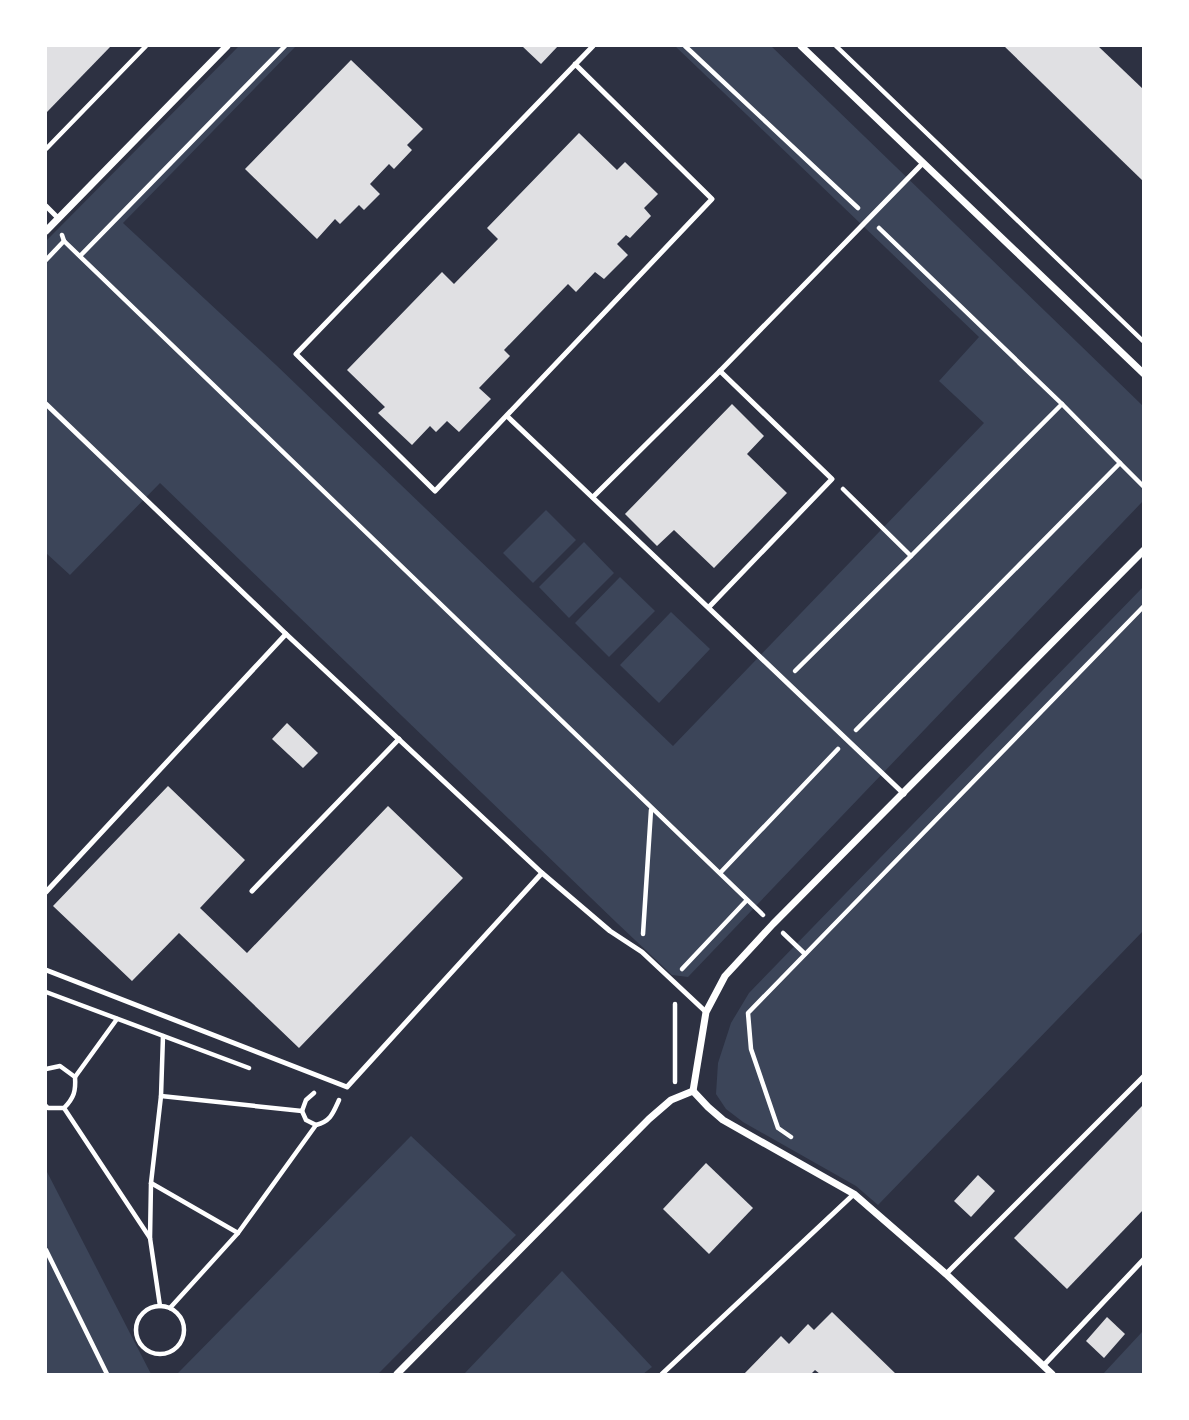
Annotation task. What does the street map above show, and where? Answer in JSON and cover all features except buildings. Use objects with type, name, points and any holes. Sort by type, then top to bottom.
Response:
[{"type":"street","points":[[46,231],[227,46]]},
{"type":"street","points":[[801,46],[1143,374]]},
{"type":"street","points":[[1052,1374],[946,1274],[854,1194],[723,1120],[694,1091],[706,1012],[725,976],[773,924],[1143,550]]},
{"type":"street","points":[[397,1374],[649,1119],[671,1100],[694,1091]]},
{"type":"lane","points":[[575,64],[712,199],[435,491],[296,354],[575,64],[593,46]]},
{"type":"lane","points":[[593,497],[923,163]]},
{"type":"lane","points":[[46,206],[58,218]]},
{"type":"lane","points":[[709,607],[832,479],[720,371]]},
{"type":"lane","points":[[46,404],[286,634],[542,873],[610,932],[642,952],[706,1012]]},
{"type":"lane","points":[[507,416],[904,794]]},
{"type":"lane","points":[[46,892],[286,634]]},
{"type":"lane","points":[[252,891],[399,739]]},
{"type":"lane","points":[[46,970],[347,1087],[542,873]]},
{"type":"lane","points":[[946,1274],[1143,1076]]},
{"type":"lane","points":[[662,1374],[854,1194]]},
{"type":"lane","points":[[1042,1366],[1143,1259]]},
{"type":"path","points":[[46,149],[146,46]]},
{"type":"path","points":[[80,256],[285,46]]},
{"type":"path","points":[[685,46],[1062,404],[1143,487]]},
{"type":"path","points":[[836,46],[1143,342]]},
{"type":"path","points":[[58,218],[64,241],[721,873],[746,901],[805,954]]},
{"type":"path","points":[[46,260],[64,241]]},
{"type":"path","points":[[786,681],[1062,404]]},
{"type":"path","points":[[721,873],[847,738],[1119,463]]},
{"type":"path","points":[[832,479],[911,556]]},
{"type":"path","points":[[799,1142],[778,1128],[751,1049],[748,1013],[1143,606]]},
{"type":"path","points":[[642,952],[652,808]]},
{"type":"path","points":[[46,992],[163,1036],[161,1096],[151,1183],[150,1238],[160,1306]]},
{"type":"path","points":[[46,1106],[64,1108],[72,1100],[76,1090],[75,1077],[117,1018]]},
{"type":"path","points":[[46,1069],[60,1066],[75,1077]]},
{"type":"path","points":[[314,1093],[306,1100],[302,1111],[306,1120],[316,1125]]},
{"type":"path","points":[[161,1096],[302,1111]]},
{"type":"path","points":[[170,1308],[237,1233],[316,1125],[326,1122],[334,1114],[338,1102]]},
{"type":"path","points":[[64,1108],[150,1238]]},
{"type":"path","points":[[151,1183],[237,1233]]},
{"type":"path","points":[[46,1250],[107,1374]]},
{"type":"path","points":[[160,1306],[170,1308],[184,1323],[181,1343],[165,1355],[145,1351],[135,1333],[141,1314],[160,1306]]},
{"type":"shaded area","points":[[239,46],[296,46],[123,223],[276,365],[673,746],[984,423],[939,381],[979,337],[675,46],[771,46],[1143,406],[1143,501],[688,977],[672,975],[160,483],[70,575],[46,553],[46,241]]},
{"type":"shaded area","points":[[546,510],[576,540],[533,583],[503,553]]},
{"type":"shaded area","points":[[584,542],[614,573],[569,618],[539,587]]},
{"type":"shaded area","points":[[620,577],[655,611],[609,657],[575,623]]},
{"type":"shaded area","points":[[1143,587],[1143,931],[878,1205],[856,1186],[743,1122],[726,1109],[716,1094],[718,1063],[731,1023],[749,993]]},
{"type":"shaded area","points":[[671,612],[710,649],[659,703],[620,665]]},
{"type":"shaded area","points":[[411,1136],[516,1235],[378,1374],[177,1374]]},
{"type":"shaded area","points":[[46,1170],[151,1374],[46,1374]]},
{"type":"shaded area","points":[[562,1271],[652,1367],[643,1374],[464,1374]]},
{"type":"shaded area","points":[[1143,1331],[1143,1374],[1103,1374]]}]
